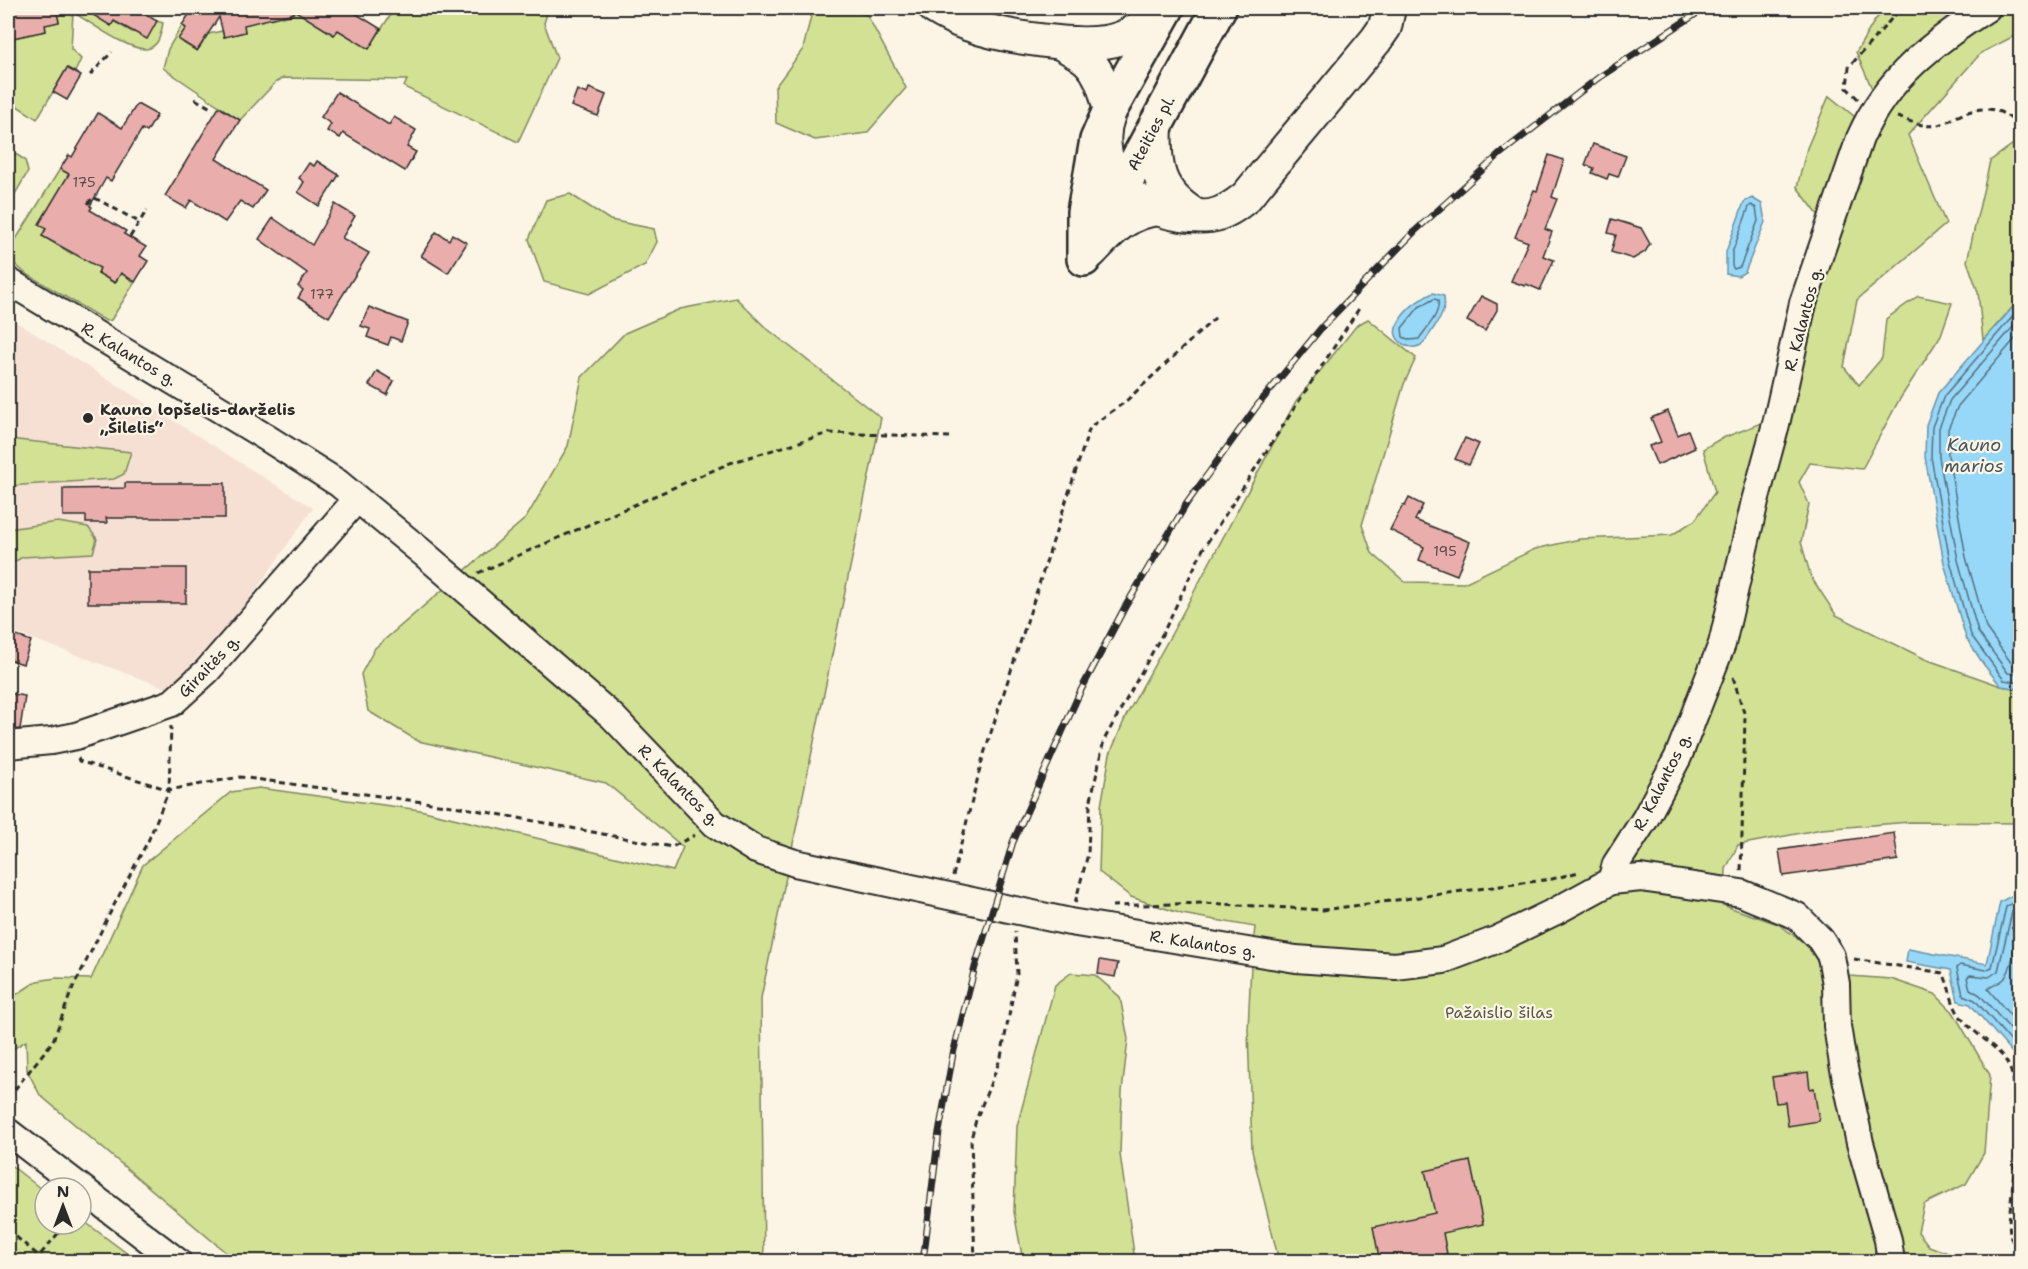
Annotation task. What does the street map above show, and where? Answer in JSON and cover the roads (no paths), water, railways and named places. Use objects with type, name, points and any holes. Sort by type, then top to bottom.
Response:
[{"type":"highway","points":[[1084,259],[1084,212],[1088,179],[1097,140],[1110,110],[1166,8]]},
{"type":"highway","name":"Ateities pl.","points":[[1084,259],[1218,8]]},
{"type":"main road","points":[[935,8],[968,24],[990,31],[1060,43],[1120,39],[1144,26],[1166,8]]},
{"type":"main road","points":[[1060,43],[1086,57],[1101,78],[1110,110],[1104,131],[1106,153],[1112,173],[1123,187],[1133,197],[1158,209],[1177,214],[1211,216],[1236,206],[1246,197],[1376,40],[1385,27],[1389,8]]},
{"type":"main road","points":[[1156,124],[1155,155],[1161,182],[1181,207],[1198,216]]},
{"type":"main road","points":[[1084,259],[1132,215],[1158,209]]},
{"type":"street","name":"R. Kalantos g.","points":[[8,281],[338,483],[613,717],[715,824],[756,850],[795,863],[1070,922],[1296,959],[1395,966],[1443,960],[1496,940],[1556,911],[1613,872],[1645,819],[1678,757],[1722,644],[1803,303],[1860,138],[1871,114],[1909,66],[1949,32],[1987,8]]},
{"type":"street","name":"Giraitės g.","points":[[8,745],[76,736],[172,704],[207,671],[357,499]]},
{"type":"street","points":[[1613,872],[1740,893],[1797,916],[1820,939],[1831,956],[1836,984],[1837,1026],[1843,1064],[1860,1143],[1888,1240],[1891,1262]]},
{"type":"street","points":[[8,1132],[178,1262]]},
{"type":"water","points":[[1752,198],[1762,204],[1765,222],[1745,272],[1738,276],[1726,274],[1726,252],[1744,202]]},
{"type":"water","points":[[1433,293],[1444,296],[1444,308],[1440,319],[1421,345],[1412,347],[1403,344],[1395,333],[1402,316],[1411,307]]},
{"type":"water","name":"Kauno marios","points":[[2020,299],[2020,689],[2001,686],[1966,638],[1944,563],[1925,457],[1926,425],[1938,393]]},
{"type":"water","points":[[2020,891],[2020,1062],[1970,1004],[1958,1001],[1951,970],[1906,962],[1908,949],[1987,964],[2000,902]]},
{"type":"railway","points":[[923,1262],[939,1132],[953,1054],[975,967],[1013,842],[1080,692],[1125,607],[1187,503],[1257,406],[1322,327],[1415,231],[1500,154],[1598,78],[1705,8]]},
{"type":"place","name":"Kauno lopšelis-darželis „Šilelis“","points":[[88,418]]},
{"type":"park label","name":"Pažaislio šilas","points":[[1499,1012]]}]
